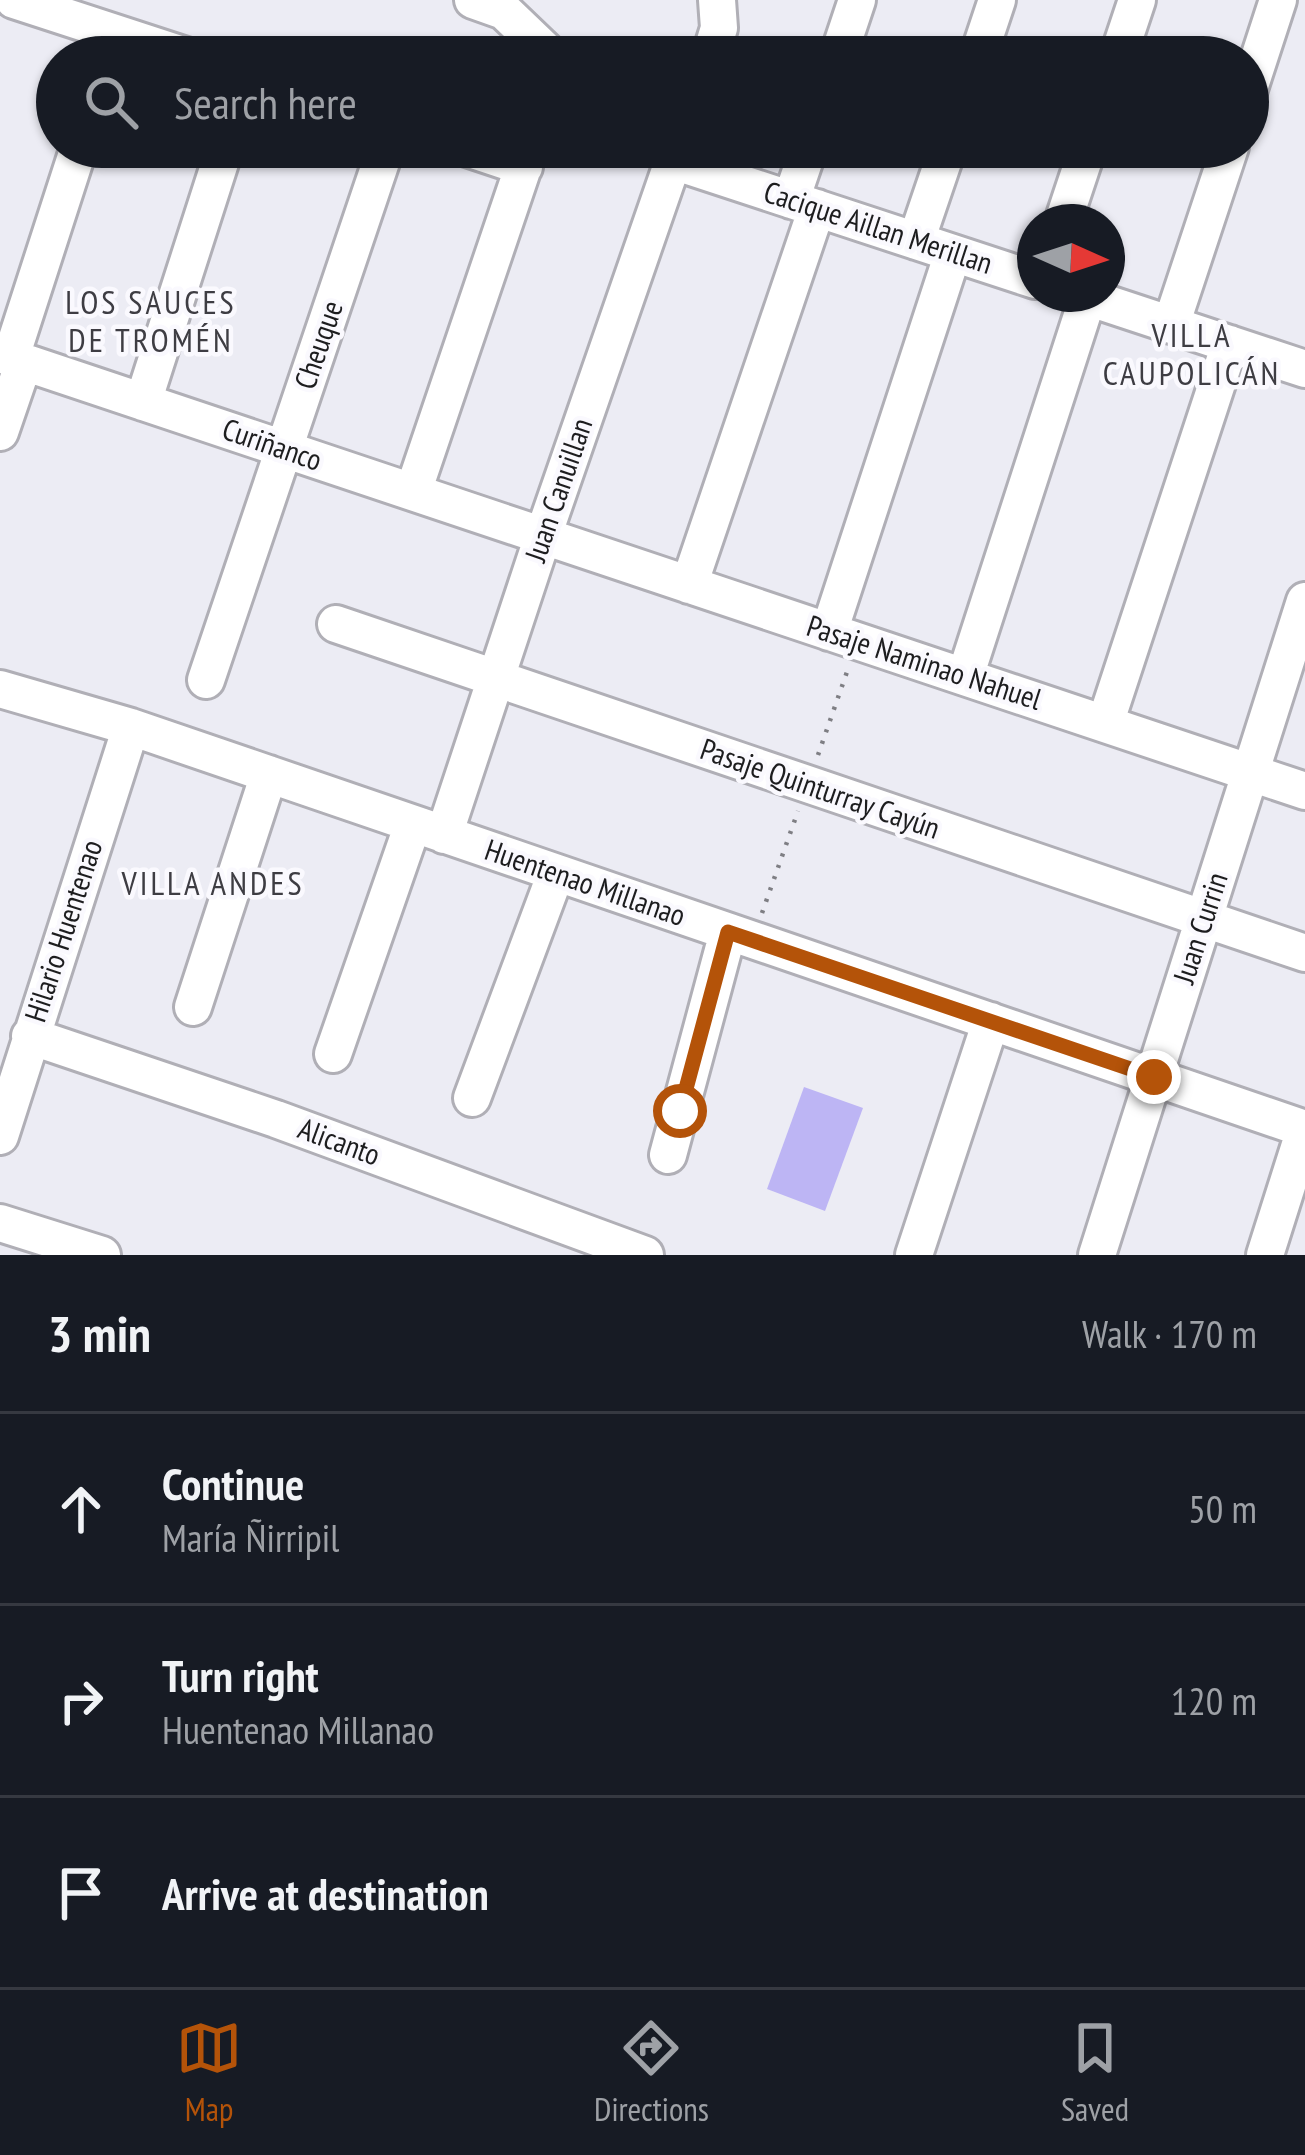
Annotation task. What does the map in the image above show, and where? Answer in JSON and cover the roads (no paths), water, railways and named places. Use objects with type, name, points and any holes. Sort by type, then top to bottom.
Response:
[{"type":"street","points":[[14,0],[92,36]]},
{"type":"street","points":[[473,0],[504,10],[531,36]]},
{"type":"street","points":[[717,0],[717,36]]},
{"type":"street","points":[[845,36],[857,0]]},
{"type":"street","points":[[985,36],[997,0]]},
{"type":"street","points":[[1125,36],[1137,0]]},
{"type":"street","points":[[1267,36],[1279,0]]},
{"type":"street","points":[[0,432],[12,358],[72,168]]},
{"type":"street","points":[[143,402],[218,168]]},
{"type":"street","name":"Cheuque","points":[[206,680],[379,168]]},
{"type":"street","points":[[413,492],[523,168]]},
{"type":"street","name":"Juan Canuillan","points":[[333,1054],[496,679],[664,168]]},
{"type":"street","name":"Cacique Aillan Merillan","points":[[711,168],[1017,274]]},
{"type":"street","points":[[689,585],[804,204],[807,168]]},
{"type":"street","points":[[916,241],[941,168]]},
{"type":"street","points":[[1069,204],[1081,168]]},
{"type":"street","points":[[1171,325],[1223,168]]},
{"type":"street","points":[[829,632],[953,253]]},
{"type":"street","points":[[1125,310],[1230,344],[1303,360]]},
{"type":"street","points":[[965,677],[1078,312]]},
{"type":"street","points":[[1105,724],[1230,344]]},
{"type":"street","name":"Curiñanco","points":[[12,358],[543,536]]},
{"type":"street","name":"Pasaje Naminao Nahuel","points":[[543,536],[1305,790]]},
{"type":"street","name":"Juan Currin","points":[[1097,1255],[1305,601]]},
{"type":"street","name":"Pasaje Quinturray Cayún","points":[[336,624],[1305,953]]},
{"type":"street","name":"Huentenao Millanao","points":[[0,689],[131,727],[1305,1129]]},
{"type":"street","name":"Hilario Huentenao","points":[[0,1136],[131,727]]},
{"type":"street","points":[[193,1007],[269,774]]},
{"type":"street","points":[[472,1098],[556,873]]},
{"type":"street","points":[[668,1155],[728,932]]},
{"type":"street","points":[[914,1255],[991,1021]]},
{"type":"street","name":"Alicanto","points":[[30,1036],[276,1118],[640,1254]]},
{"type":"street","points":[[1264,1255],[1305,1129]]},
{"type":"street","points":[[0,1224],[25,1255]]},
{"type":"street","points":[[0,1224],[102,1255]]},
{"type":"district","name":"LOS SAUCES DE TROMÉN","points":[[151,321]]},
{"type":"district","name":"VILLA CAUPOLICÁN","points":[[1192,354]]},
{"type":"district","name":"VILLA ANDES","points":[[213,883]]}]
